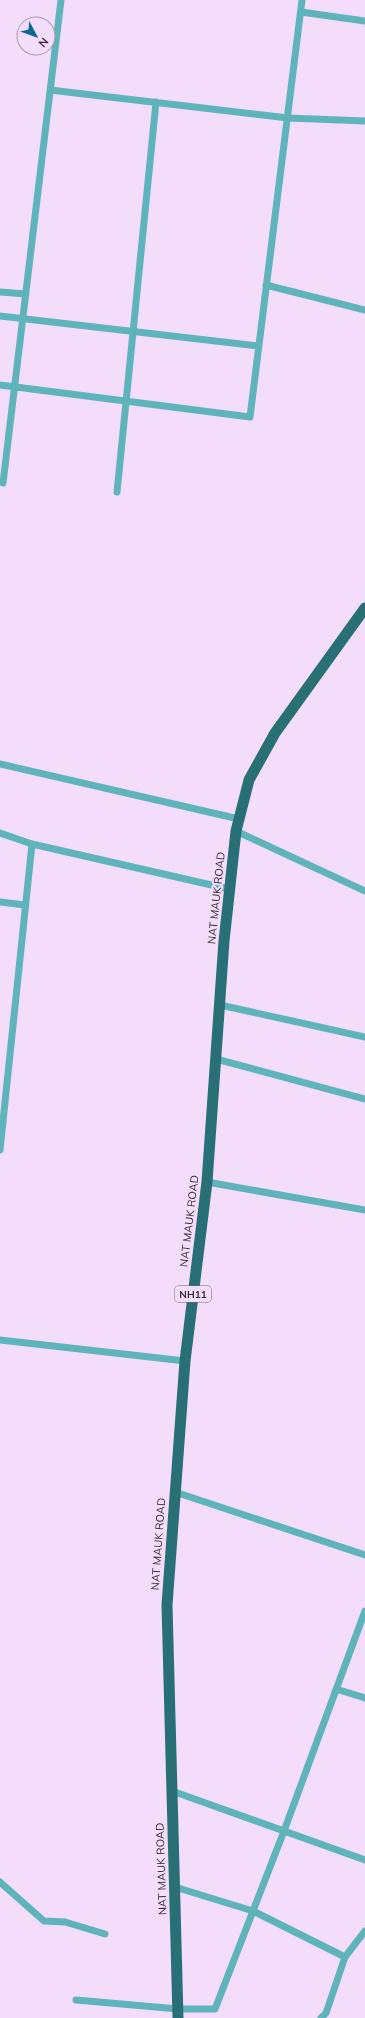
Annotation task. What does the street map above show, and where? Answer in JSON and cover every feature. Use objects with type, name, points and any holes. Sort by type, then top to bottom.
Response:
[{"type":"highway","name":"NAT MAUK ROAD","points":[[178,2014],[167,1605],[185,1361],[207,1182],[224,941],[236,831],[249,780],[275,733],[365,608]]},
{"type":"street","points":[[3,483],[61,0]]},
{"type":"street","points":[[0,385],[250,417],[302,0]]},
{"type":"street","points":[[301,12],[365,21]]},
{"type":"street","points":[[50,90],[288,118],[365,121]]},
{"type":"street","points":[[117,492],[156,102]]},
{"type":"street","points":[[266,285],[365,310]]},
{"type":"street","points":[[0,292],[26,294]]},
{"type":"street","points":[[0,316],[259,346]]},
{"type":"street","points":[[0,764],[239,819]]},
{"type":"street","points":[[236,831],[365,891]]},
{"type":"street","points":[[0,833],[32,844],[229,889]]},
{"type":"street","points":[[0,1150],[32,844]]},
{"type":"street","points":[[0,902],[25,906]]},
{"type":"street","points":[[220,1005],[365,1037]]},
{"type":"street","points":[[216,1059],[365,1099]]},
{"type":"street","points":[[207,1182],[365,1210]]},
{"type":"street","points":[[0,1340],[185,1361]]},
{"type":"street","points":[[175,1492],[365,1555]]},
{"type":"street","points":[[76,2000],[178,2014],[214,2009],[284,1831],[365,1611]]},
{"type":"street","points":[[336,1689],[365,1698]]},
{"type":"street","points":[[172,1791],[365,1860]]},
{"type":"street","points":[[0,1882],[44,1921],[65,1922],[105,1934]]},
{"type":"street","points":[[175,1887],[253,1911],[345,1957]]},
{"type":"street","points":[[321,2018],[326,2012],[345,1957],[365,1931]]}]
